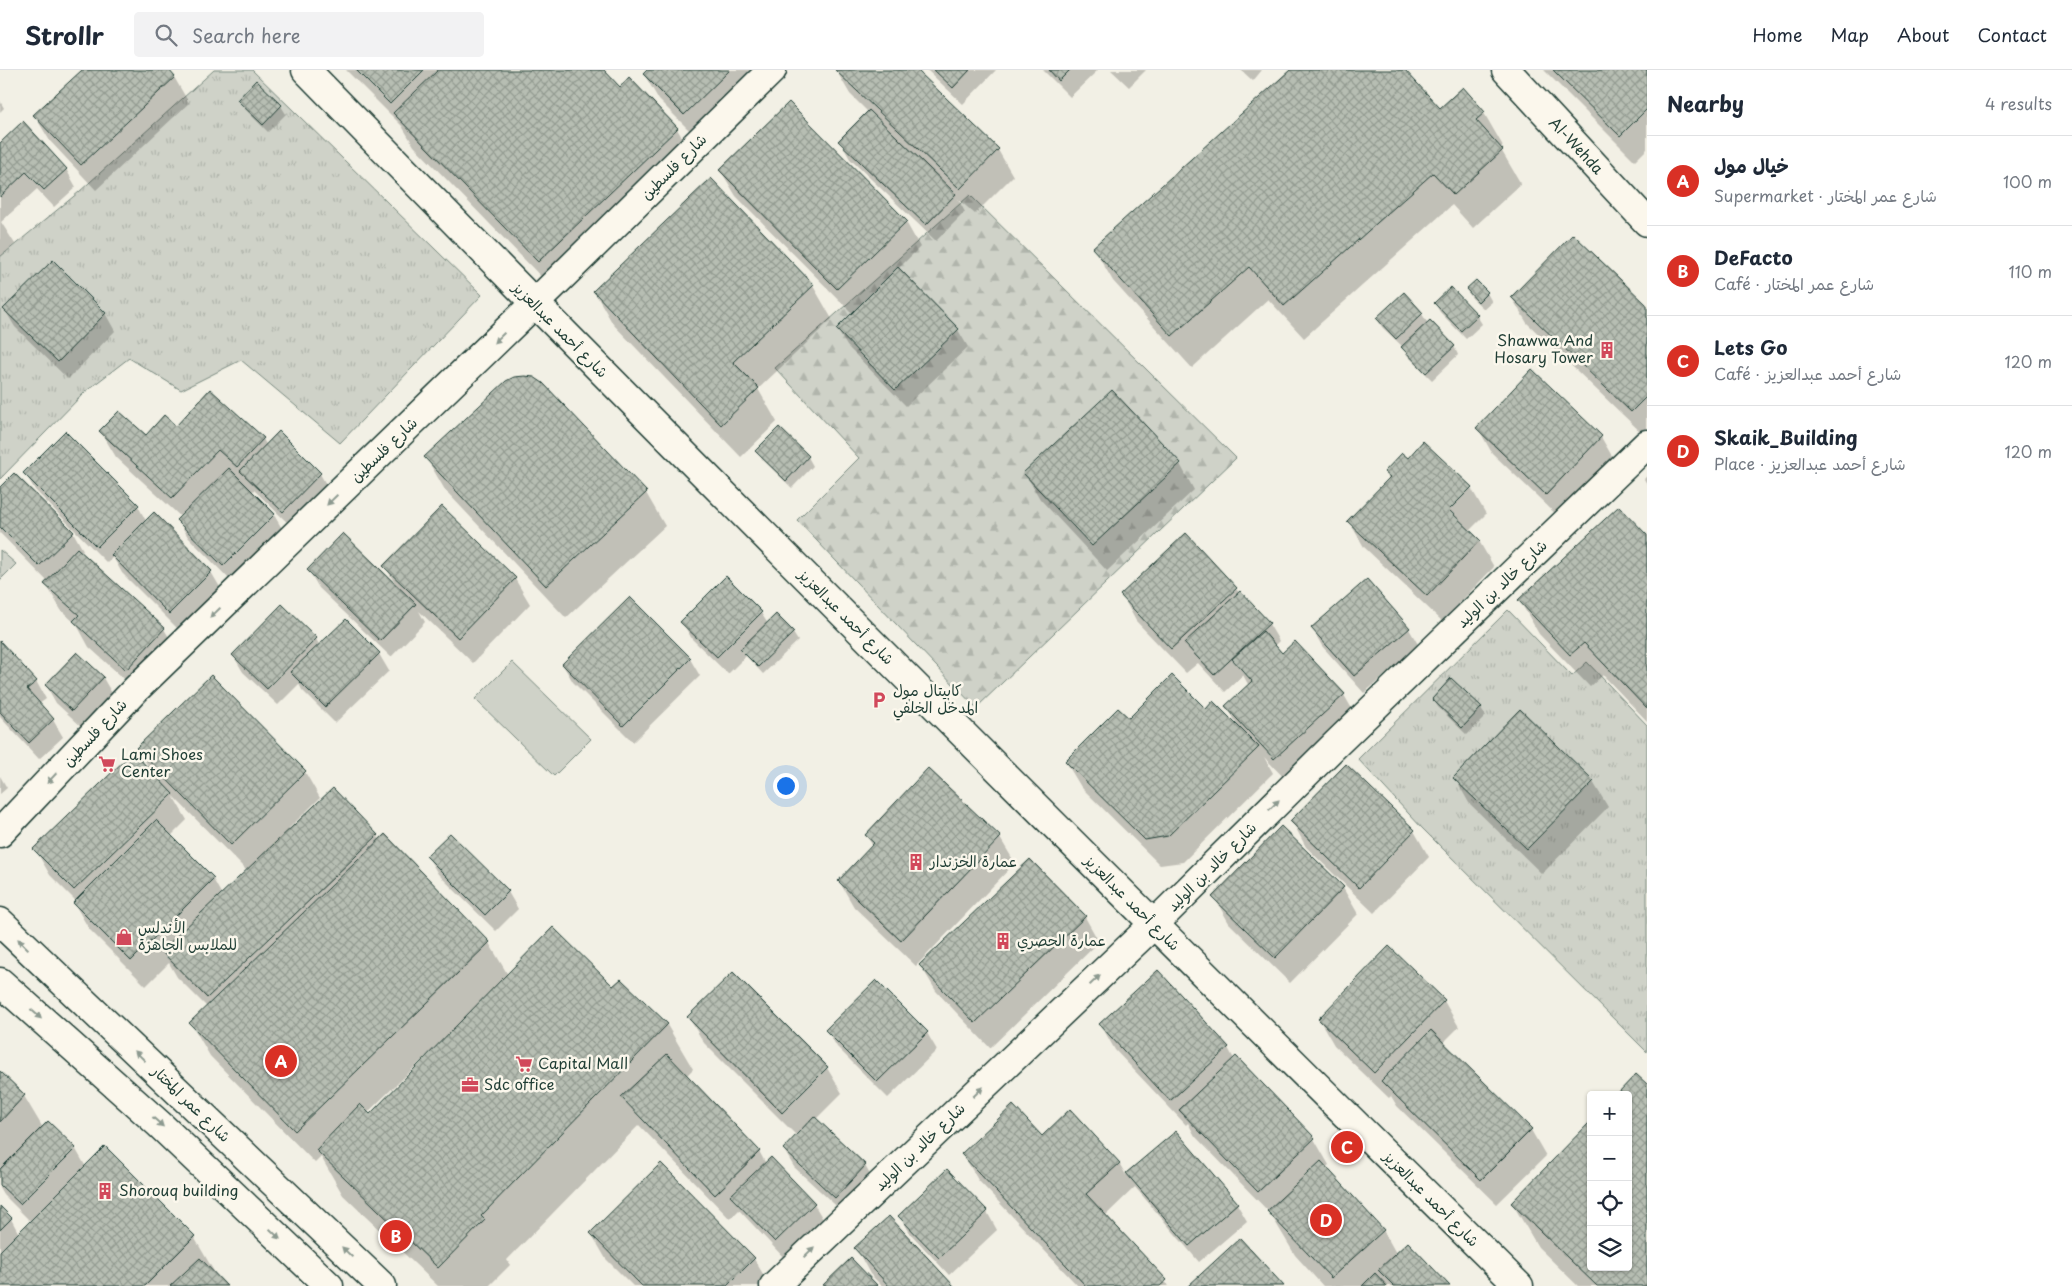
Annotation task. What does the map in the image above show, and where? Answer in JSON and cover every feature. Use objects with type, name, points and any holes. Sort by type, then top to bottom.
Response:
[{"type":"street","name":"شارع أحمد عبدالعزيز","points":[[306,70],[534,304],[1153,925],[1519,1286]]},
{"type":"street","name":"شارع فلسطين","points":[[0,833],[136,689],[534,304],[772,70]]},
{"type":"street","name":"Al-Wehda","points":[[1506,70],[1647,222]]},
{"type":"street","name":"شارع خالد بن الوليد","points":[[774,1286],[1153,925],[1344,736],[1647,444]]},
{"type":"street","name":"شارع عمر المختار","points":[[0,922],[382,1286]]},
{"type":"street","points":[[0,982],[160,1124],[329,1286]]},
{"type":"green space","points":[[214,70],[252,70],[482,295],[340,443],[241,360],[181,390],[129,358],[85,392],[0,479],[0,257],[79,192]]},
{"type":"green space","points":[[970,195],[1236,458],[976,708],[797,520],[859,458],[775,368]]},
{"type":"green space","points":[[0,550],[16,564],[0,580]]},
{"type":"green space","points":[[1508,610],[1572,676],[1587,662],[1647,725],[1647,1052],[1422,828],[1358,759]]},
{"type":"green space","points":[[512,662],[591,739],[554,776],[475,699]]},
{"type":"building","points":[[82,70],[169,70],[175,77],[81,165],[33,115]]},
{"type":"building","points":[[356,70],[424,70],[390,104]]},
{"type":"building","points":[[438,70],[604,70],[620,87],[629,77],[678,128],[538,262],[393,113]]},
{"type":"building","points":[[647,70],[730,70],[684,115],[643,74]]},
{"type":"building","points":[[835,70],[917,70],[999,149],[960,189]]},
{"type":"building","points":[[934,70],[970,70],[953,88]]},
{"type":"building","points":[[1049,70],[1070,70],[1059,81]]},
{"type":"building","points":[[1290,70],[1405,70],[1440,108],[1463,87],[1485,112],[1476,120],[1503,150],[1454,195],[1433,173],[1284,306],[1249,267],[1172,336],[1092,248]]},
{"type":"building","points":[[1553,70],[1647,70],[1647,109],[1620,136]]},
{"type":"building","points":[[256,80],[282,105],[263,125],[237,100]]},
{"type":"building","points":[[789,102],[907,221],[837,289],[719,170]]},
{"type":"building","points":[[869,110],[956,194],[926,225],[838,141]]},
{"type":"building","points":[[23,121],[67,169],[44,190],[26,172],[0,197],[0,143]]},
{"type":"building","points":[[711,178],[814,285],[733,362],[759,388],[721,425],[593,291]]},
{"type":"building","name":"Shawwa And Hosary Tower","points":[[1573,234],[1647,305],[1647,396],[1631,412],[1511,297]]},
{"type":"building","points":[[53,260],[106,313],[58,362],[3,309]]},
{"type":"building","points":[[898,267],[959,329],[895,390],[836,329]]},
{"type":"building","points":[[1476,280],[1488,292],[1478,302],[1466,289]]},
{"type":"building","points":[[1451,287],[1478,315],[1461,331],[1434,303]]},
{"type":"building","points":[[1404,292],[1423,313],[1396,339],[1376,318]]},
{"type":"building","points":[[1430,320],[1455,346],[1426,373],[1401,347]]},
{"type":"building","points":[[1532,369],[1602,436],[1546,495],[1476,428]]},
{"type":"building","points":[[514,377],[534,377],[543,383],[647,492],[546,586],[424,457],[506,381]]},
{"type":"building","points":[[210,389],[264,438],[237,467],[218,450],[172,498],[99,431],[119,411],[146,435],[164,415],[176,426]]},
{"type":"building","points":[[1112,390],[1181,463],[1092,546],[1023,473]]},
{"type":"building","points":[[779,427],[809,456],[786,481],[755,451]]},
{"type":"building","points":[[65,431],[139,505],[97,547],[23,473]]},
{"type":"building","points":[[279,431],[321,473],[283,512],[240,471]]},
{"type":"building","points":[[1423,441],[1472,487],[1449,510],[1480,540],[1427,596],[1347,521],[1390,477],[1384,472],[1402,453],[1408,458]]},
{"type":"building","points":[[229,468],[275,514],[223,566],[176,520]]},
{"type":"building","points":[[14,473],[74,532],[39,566],[0,527],[0,487]]},
{"type":"building","points":[[442,506],[516,578],[458,638],[383,566]]},
{"type":"building","points":[[1619,506],[1647,535],[1647,709],[1584,643],[1570,655],[1518,600]]},
{"type":"building","points":[[154,512],[212,571],[169,614],[111,555]]},
{"type":"building","points":[[343,533],[416,604],[380,641],[307,570]]},
{"type":"building","points":[[1186,533],[1237,588],[1171,649],[1120,595]]},
{"type":"building","points":[[77,548],[165,628],[126,670],[73,621],[79,615],[44,584]]},
{"type":"building","points":[[726,576],[762,612],[717,657],[680,622]]},
{"type":"building","points":[[1367,579],[1410,628],[1354,676],[1311,628]]},
{"type":"building","points":[[1240,591],[1270,623],[1214,675],[1184,643]]},
{"type":"building","points":[[630,597],[691,658],[623,726],[562,664]]},
{"type":"building","points":[[282,604],[317,638],[267,689],[232,655]]},
{"type":"building","points":[[776,614],[794,632],[758,667],[740,649]]},
{"type":"building","points":[[346,619],[380,653],[325,707],[290,672]]},
{"type":"building","points":[[1263,631],[1282,653],[1295,641],[1345,694],[1274,759],[1225,706],[1252,681],[1232,659]]},
{"type":"building","points":[[0,641],[37,681],[27,689],[54,719],[29,743],[0,712]]},
{"type":"building","points":[[77,652],[104,677],[72,711],[45,685]]},
{"type":"building","points":[[211,675],[306,771],[231,845],[136,748]]},
{"type":"building","points":[[1172,675],[1206,709],[1213,701],[1259,747],[1168,836],[1145,840],[1065,761],[1118,708],[1129,718]]},
{"type":"building","points":[[1451,678],[1482,707],[1462,728],[1432,699]]},
{"type":"building","points":[[1520,709],[1594,781],[1527,849],[1453,778]]},
{"type":"building","points":[[133,752],[173,794],[74,890],[33,849]]},
{"type":"building","points":[[1346,764],[1415,830],[1359,888],[1290,821]]},
{"type":"building","name":"عمارة الخزندار","points":[[928,768],[1001,837],[901,941],[838,881],[874,843],[865,835]]},
{"type":"building","points":[[333,788],[378,835],[207,998],[161,951]]},
{"type":"building","points":[[156,820],[214,878],[131,961],[73,903]]},
{"type":"building","points":[[1281,826],[1344,887],[1275,958],[1212,897]]},
{"type":"building","points":[[450,833],[509,891],[485,915],[426,856]]},
{"type":"building","points":[[385,834],[490,942],[295,1131],[189,1023]]},
{"type":"building","name":"عمارة الحصري","points":[[1030,859],[1086,916],[975,1023],[919,965]]},
{"type":"building","name":"Capital Mall","points":[[553,927],[613,986],[621,979],[668,1024],[481,1216],[485,1220],[438,1268],[316,1150],[360,1104],[370,1114]]},
{"type":"building","points":[[1389,946],[1445,1000],[1374,1073],[1318,1019]]},
{"type":"building","points":[[1158,970],[1229,1047],[1170,1101],[1099,1024]]},
{"type":"building","points":[[733,972],[828,1067],[782,1113],[687,1017]]},
{"type":"building","points":[[876,980],[928,1032],[877,1082],[825,1030]]},
{"type":"building","points":[[1431,1030],[1532,1129],[1481,1180],[1381,1081]]},
{"type":"building","points":[[667,1054],[760,1151],[715,1195],[621,1097]]},
{"type":"building","points":[[1236,1056],[1315,1138],[1258,1192],[1179,1110]]},
{"type":"building","points":[[0,1071],[25,1095],[0,1122]]},
{"type":"building","points":[[1636,1074],[1647,1084],[1647,1286],[1597,1286],[1511,1203],[1587,1125],[1587,1271],[1632,1271],[1632,1091],[1620,1091]]},
{"type":"building","points":[[1013,1105],[1042,1136],[1070,1109],[1120,1163],[1086,1194],[1167,1280],[1160,1286],[1086,1286],[961,1154]]},
{"type":"building","points":[[814,1116],[866,1165],[835,1198],[783,1149]]},
{"type":"building","points":[[48,1121],[76,1148],[20,1204],[0,1185],[0,1169]]},
{"type":"building","points":[[1176,1131],[1238,1203],[1189,1246],[1126,1173]]},
{"type":"building","name":"Shorouq building","points":[[105,1146],[195,1236],[145,1286],[0,1286],[0,1251]]},
{"type":"building","points":[[771,1157],[815,1203],[775,1242],[730,1196]]},
{"type":"building","points":[[1321,1161],[1384,1230],[1331,1278],[1267,1211]]},
{"type":"building","points":[[661,1163],[755,1258],[727,1286],[642,1286],[590,1233]]},
{"type":"building","points":[[947,1169],[988,1211],[939,1258],[898,1216]]},
{"type":"building","points":[[0,1206],[12,1218],[0,1230]]},
{"type":"building","points":[[889,1216],[954,1286],[889,1286],[854,1248]]},
{"type":"building","points":[[1240,1238],[1284,1286],[1188,1286]]},
{"type":"building","points":[[1408,1242],[1450,1286],[1394,1286],[1378,1270]]},
{"type":"building","points":[[200,1258],[227,1286],[170,1286]]},
{"type":"building","points":[[851,1258],[878,1286],[822,1286]]},
{"type":"building","points":[[1375,1273],[1387,1286],[1362,1286]]},
{"type":"place","name":"Shawwa And Hosary Tower","points":[[1607,350]]},
{"type":"place","name":"كابيتال مول المدخل الخلفي","points":[[879,700]]},
{"type":"place","name":"Lami Shoes Center","points":[[107,764]]},
{"type":"place","name":"عمارة الخزندار","points":[[916,862]]},
{"type":"place","name":"الأندلس للملابس الجاهزة","points":[[124,937]]},
{"type":"place","name":"عمارة الحصري","points":[[1003,941]]},
{"type":"place","name":"خيال مول","points":[[281,1061]]},
{"type":"place","name":"Capital Mall","points":[[524,1064]]},
{"type":"place","name":"Sdc office","points":[[470,1085]]},
{"type":"place","name":"Lets Go","points":[[1347,1147]]},
{"type":"place","name":"Shorouq building","points":[[105,1191]]},
{"type":"place","name":"Skaik_Building","points":[[1326,1220]]},
{"type":"place","name":"DeFacto","points":[[396,1236]]}]
